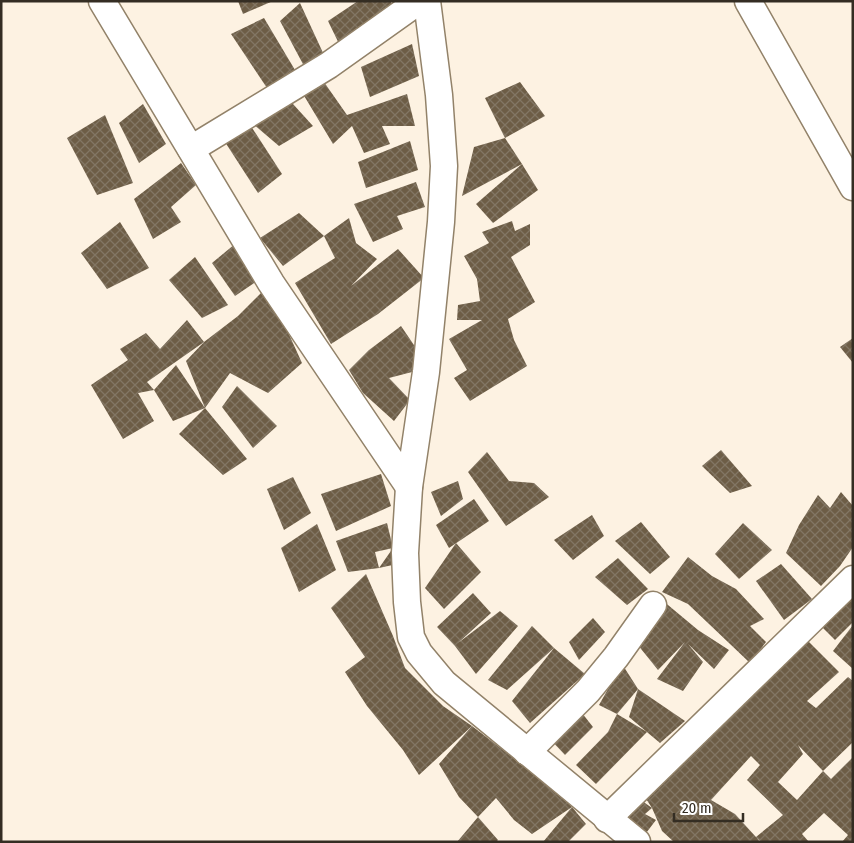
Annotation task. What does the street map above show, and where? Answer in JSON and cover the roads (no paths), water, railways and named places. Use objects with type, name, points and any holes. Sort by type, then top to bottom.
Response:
[{"type":"street","points":[[102,1],[271,284],[409,487]]},
{"type":"street","points":[[191,149],[329,65],[419,1]]},
{"type":"street","points":[[427,1],[444,166],[426,372],[409,487],[405,553],[411,637],[418,653],[444,683],[637,842]]},
{"type":"street","points":[[748,1],[853,188]]},
{"type":"street","points":[[607,819],[853,579]]},
{"type":"street","points":[[527,752],[588,691],[616,657],[653,605]]}]
